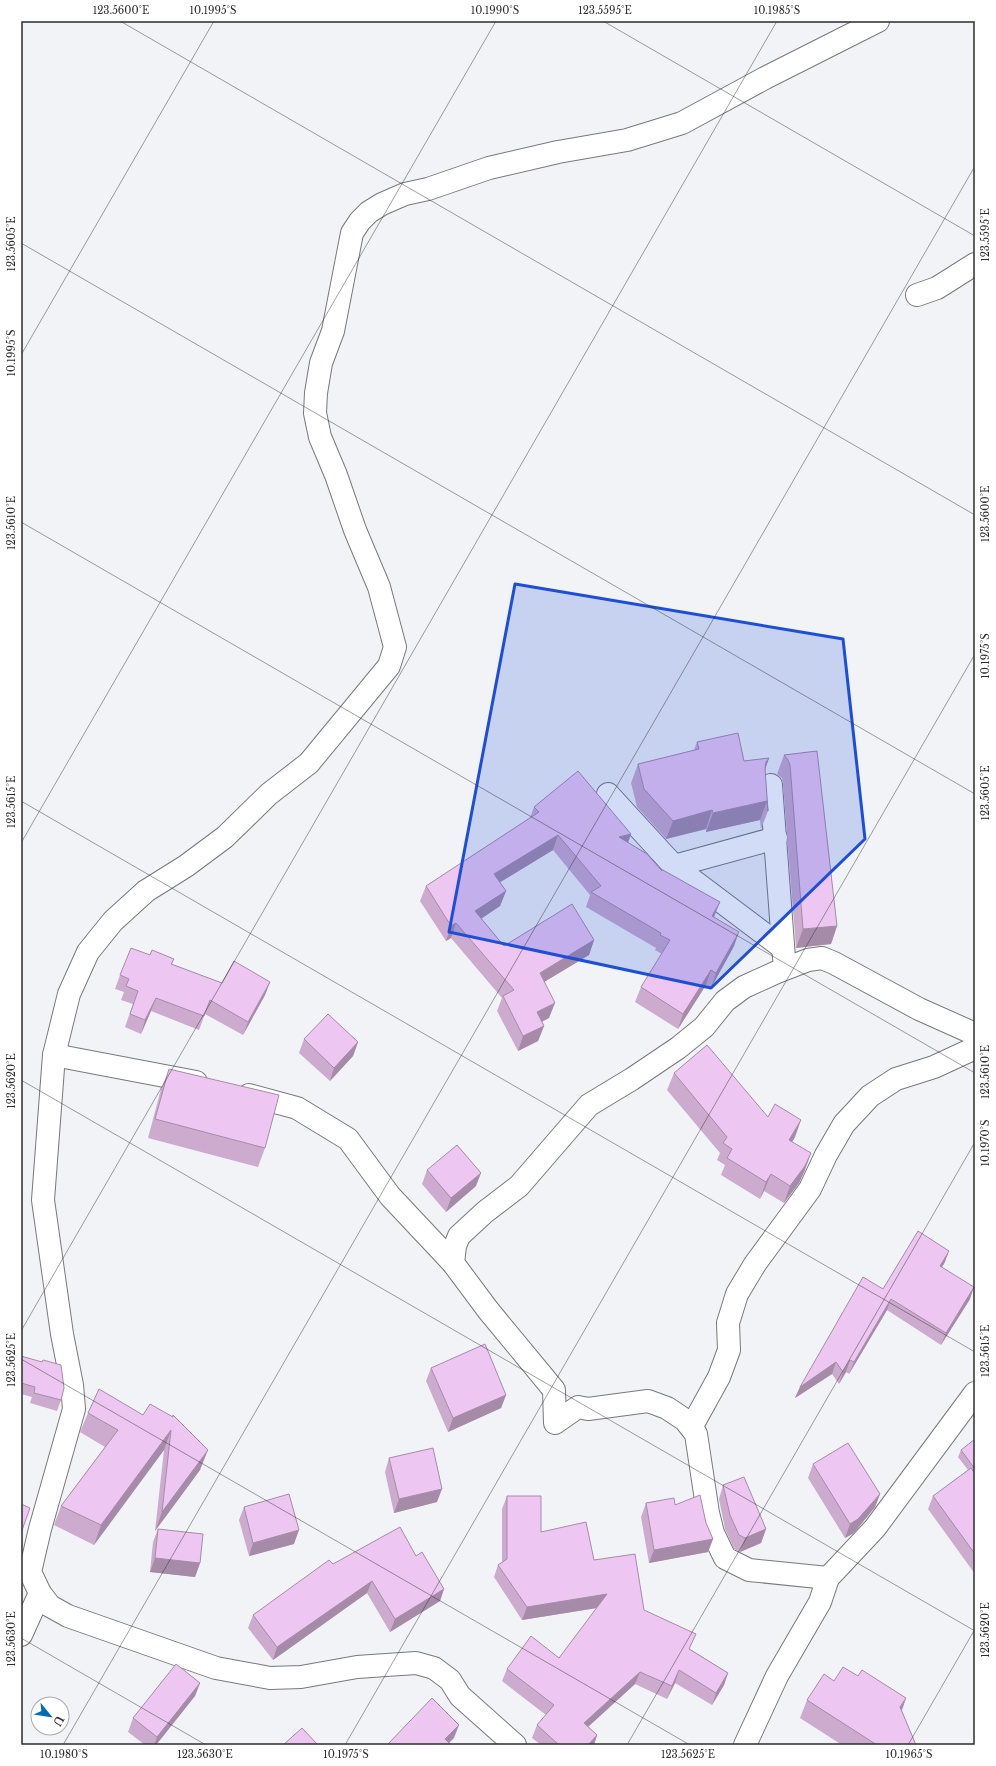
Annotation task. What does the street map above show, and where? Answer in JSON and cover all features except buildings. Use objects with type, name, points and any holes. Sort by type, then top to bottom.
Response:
[{"type":"street","points":[[515,1745],[460,1696],[450,1680],[434,1668],[416,1663],[357,1667],[301,1677],[270,1678],[216,1668],[68,1616],[50,1606],[40,1593],[30,1572],[40,1528],[74,1409],[72,1385],[62,1334],[44,1200],[54,1055],[60,1026],[70,994],[88,952],[114,921],[146,890],[186,866],[225,837],[269,794],[309,763],[389,666],[394,647],[379,587],[355,530],[336,475],[320,437],[315,413],[316,393],[322,364],[333,331],[352,233],[360,221],[369,212],[382,204],[405,194],[428,189],[489,168],[558,152],[627,140],[682,123],[765,78],[878,21]]},
{"type":"street","points":[[917,295],[937,288],[975,264]]},
{"type":"street","points":[[771,786],[785,969]]},
{"type":"street","points":[[608,794],[674,866],[783,948]]},
{"type":"street","points":[[674,866],[776,838]]},
{"type":"street","points":[[453,1263],[455,1246],[459,1236],[485,1212],[519,1186],[589,1105],[632,1080],[678,1048],[704,1027],[725,1001],[744,988],[785,969],[808,960],[822,958],[919,1009],[975,1034]]},
{"type":"street","points":[[692,1426],[719,1378],[728,1350],[728,1323],[737,1294],[754,1264],[810,1189],[826,1154],[844,1124],[870,1096],[896,1079],[934,1067],[975,1048]]},
{"type":"street","points":[[54,1055],[223,1088],[297,1108],[348,1140],[390,1196],[453,1263],[488,1310],[554,1390],[554,1423],[578,1407],[588,1409],[648,1401],[667,1408],[692,1426],[696,1434],[708,1513],[713,1533],[725,1558],[749,1570],[828,1578]]},
{"type":"street","points":[[745,1745],[777,1676],[820,1602],[828,1578],[875,1528],[975,1393]]},
{"type":"street","points":[[21,1635],[40,1593]]},
{"type":"highlighted area","points":[[515,584],[843,639],[865,839],[711,988],[449,932]]}]
